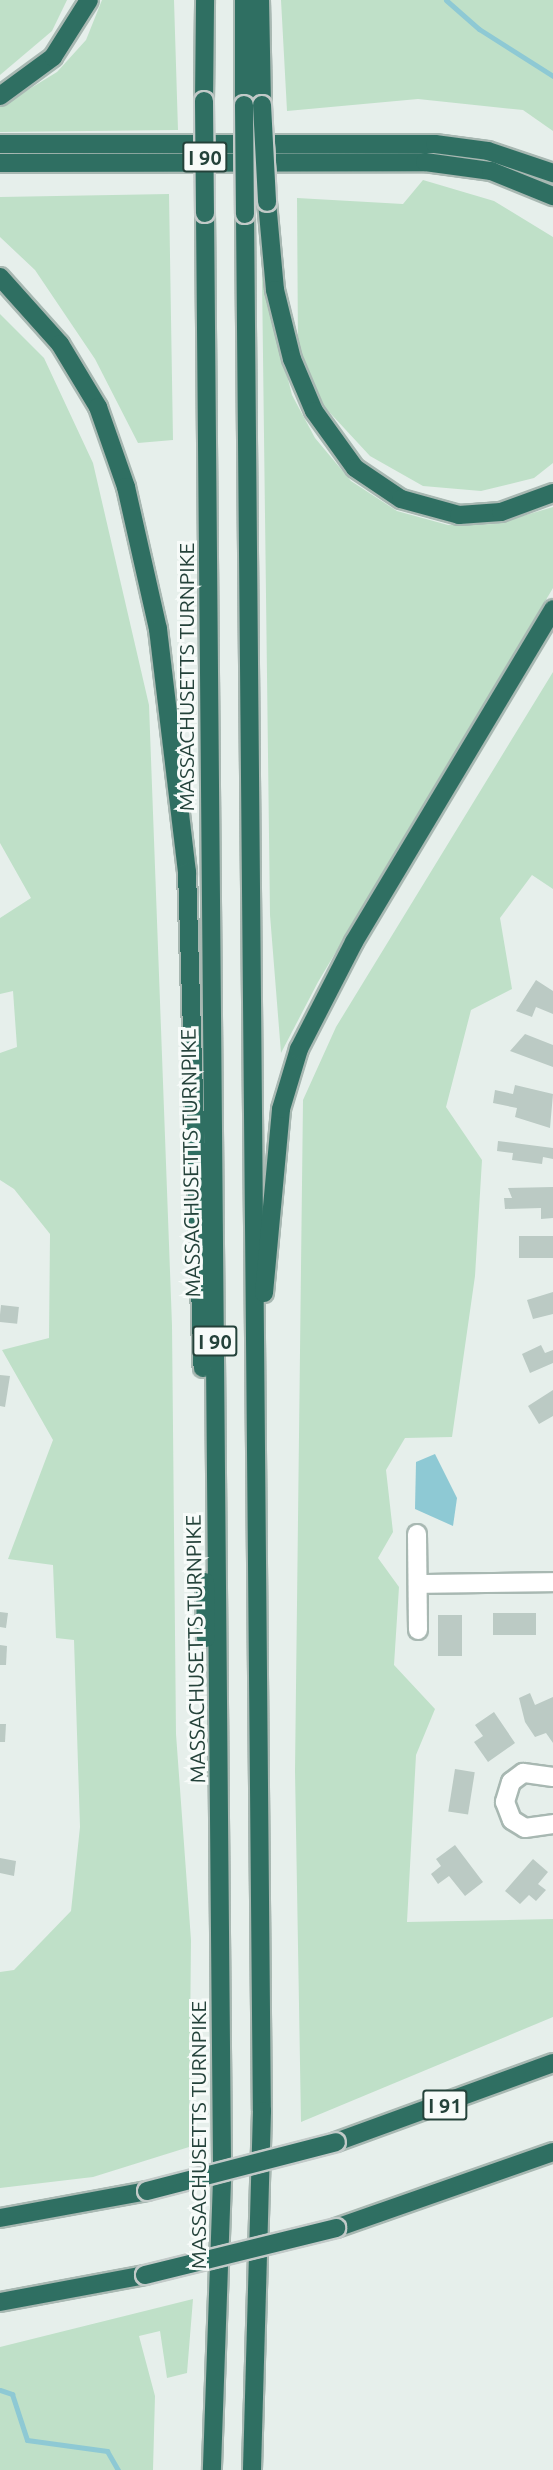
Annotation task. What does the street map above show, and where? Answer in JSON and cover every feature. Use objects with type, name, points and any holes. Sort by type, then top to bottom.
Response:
[{"type":"highway","points":[[0,96],[53,57],[89,0]]},
{"type":"highway","name":"MASSACHUSETTS TURNPIKE","points":[[205,0],[222,2241],[212,2470]]},
{"type":"highway","name":"I 90","points":[[244,0],[261,2189],[252,2470]]},
{"type":"highway","points":[[260,0],[267,202],[275,290],[292,359],[314,411],[355,468],[401,498],[459,515],[501,512],[553,493]]},
{"type":"highway","points":[[0,144],[435,144],[497,153],[553,173]]},
{"type":"highway","points":[[0,163],[425,162],[491,171],[553,196]]},
{"type":"highway","points":[[0,278],[60,344],[98,406],[126,487],[167,680],[190,927],[204,1612],[219,1791]]},
{"type":"highway","points":[[255,1406],[277,1138],[299,1049],[354,942],[553,609]]},
{"type":"highway","name":"I 91","points":[[0,2218],[147,2191],[336,2142],[553,2063]]},
{"type":"highway","points":[[0,2302],[145,2275],[336,2228],[553,2152]]},
{"type":"street","points":[[417,1534],[418,1629]]},
{"type":"street","points":[[418,1584],[553,1582]]},
{"type":"street","points":[[553,1777],[523,1773],[509,1786],[505,1802],[512,1820],[525,1828],[553,1824]]},
{"type":"green space","points":[[0,0],[67,0],[52,31],[0,75]]},
{"type":"green space","points":[[102,0],[174,0],[178,130],[0,132],[0,107],[57,72],[86,40]]},
{"type":"green space","points":[[281,0],[553,0],[553,131],[523,110],[418,99],[287,111]]},
{"type":"green space","points":[[423,180],[494,201],[553,237],[553,463],[534,478],[481,491],[423,486],[370,456],[319,401],[298,350],[297,198],[403,204]]},
{"type":"green space","points":[[169,194],[173,440],[138,443],[95,359],[35,270],[0,237],[0,197]]},
{"type":"green space","points":[[262,276],[292,395],[315,438],[351,481],[397,511],[448,525],[495,524],[553,507],[553,588],[318,982],[281,1053],[270,915]]},
{"type":"green space","points":[[0,314],[44,358],[93,463],[149,705],[172,1325],[176,1734],[191,1940],[189,2147],[93,2177],[0,2188],[0,1972],[14,1970],[71,1911],[80,1827],[74,1640],[56,1638],[53,1565],[8,1559],[53,1440],[2,1350],[49,1338],[50,1234],[14,1189],[0,1180],[0,1053],[17,1047],[13,991],[0,994],[0,918],[31,898],[0,843]]},
{"type":"green space","points":[[553,672],[553,889],[532,875],[500,918],[512,989],[471,1010],[446,1107],[482,1160],[475,1276],[452,1437],[405,1438],[386,1470],[393,1532],[378,1558],[399,1587],[394,1665],[435,1709],[416,1755],[407,1922],[553,1919],[553,2017],[301,2122],[295,1771],[303,1100],[336,1027]]},
{"type":"green space","points":[[193,2299],[187,2373],[167,2378],[160,2331],[139,2336],[155,2396],[153,2470],[0,2470],[0,2347]]},
{"type":"water","points":[[435,1454],[457,1498],[453,1526],[415,1509],[416,1462]]},
{"type":"building","points":[[536,980],[553,991],[553,1014],[536,1007],[532,1017],[516,1011]]},
{"type":"building","points":[[525,1034],[553,1045],[553,1067],[510,1051]]},
{"type":"building","points":[[515,1085],[553,1094],[550,1128],[515,1117],[517,1108],[493,1103],[495,1090],[513,1094]]},
{"type":"building","points":[[498,1141],[553,1148],[553,1159],[543,1157],[542,1164],[512,1160],[513,1153],[497,1151]]},
{"type":"building","points":[[553,1187],[553,1218],[541,1219],[541,1208],[505,1209],[504,1198],[512,1198],[508,1188]]},
{"type":"building","points":[[519,1236],[553,1236],[553,1258],[519,1258]]},
{"type":"building","points":[[553,1292],[553,1314],[533,1319],[527,1300]]},
{"type":"building","points":[[1,1305],[19,1307],[17,1324],[0,1322]]},
{"type":"building","points":[[541,1345],[545,1353],[553,1350],[553,1363],[530,1373],[522,1354]]},
{"type":"building","points":[[0,1375],[10,1376],[5,1407],[0,1406]]},
{"type":"building","points":[[553,1390],[553,1416],[539,1424],[528,1406]]},
{"type":"building","points":[[0,1612],[8,1613],[6,1628],[0,1627]]},
{"type":"building","points":[[493,1613],[536,1613],[536,1635],[493,1635]]},
{"type":"building","points":[[438,1615],[462,1615],[462,1656],[438,1656]]},
{"type":"building","points":[[0,1645],[7,1646],[6,1665],[0,1665]]},
{"type":"building","points":[[530,1693],[535,1705],[553,1697],[553,1743],[546,1733],[535,1737],[525,1722],[519,1698]]},
{"type":"building","points":[[494,1712],[515,1743],[488,1762],[474,1742],[483,1736],[475,1725]]},
{"type":"building","points":[[0,1724],[6,1724],[5,1742],[0,1742]]},
{"type":"building","points":[[455,1769],[475,1772],[468,1815],[448,1811]]},
{"type":"building","points":[[455,1845],[483,1882],[465,1896],[449,1876],[438,1884],[431,1874],[441,1866],[436,1859]]},
{"type":"building","points":[[0,1858],[16,1861],[14,1876],[0,1873]]},
{"type":"building","points":[[533,1859],[548,1872],[538,1884],[546,1890],[536,1901],[529,1895],[520,1904],[505,1891]]},
{"type":"waterway","points":[[446,0],[479,29],[553,76]]},
{"type":"waterway","points":[[0,2390],[12,2394],[27,2440],[107,2451],[118,2470]]}]
